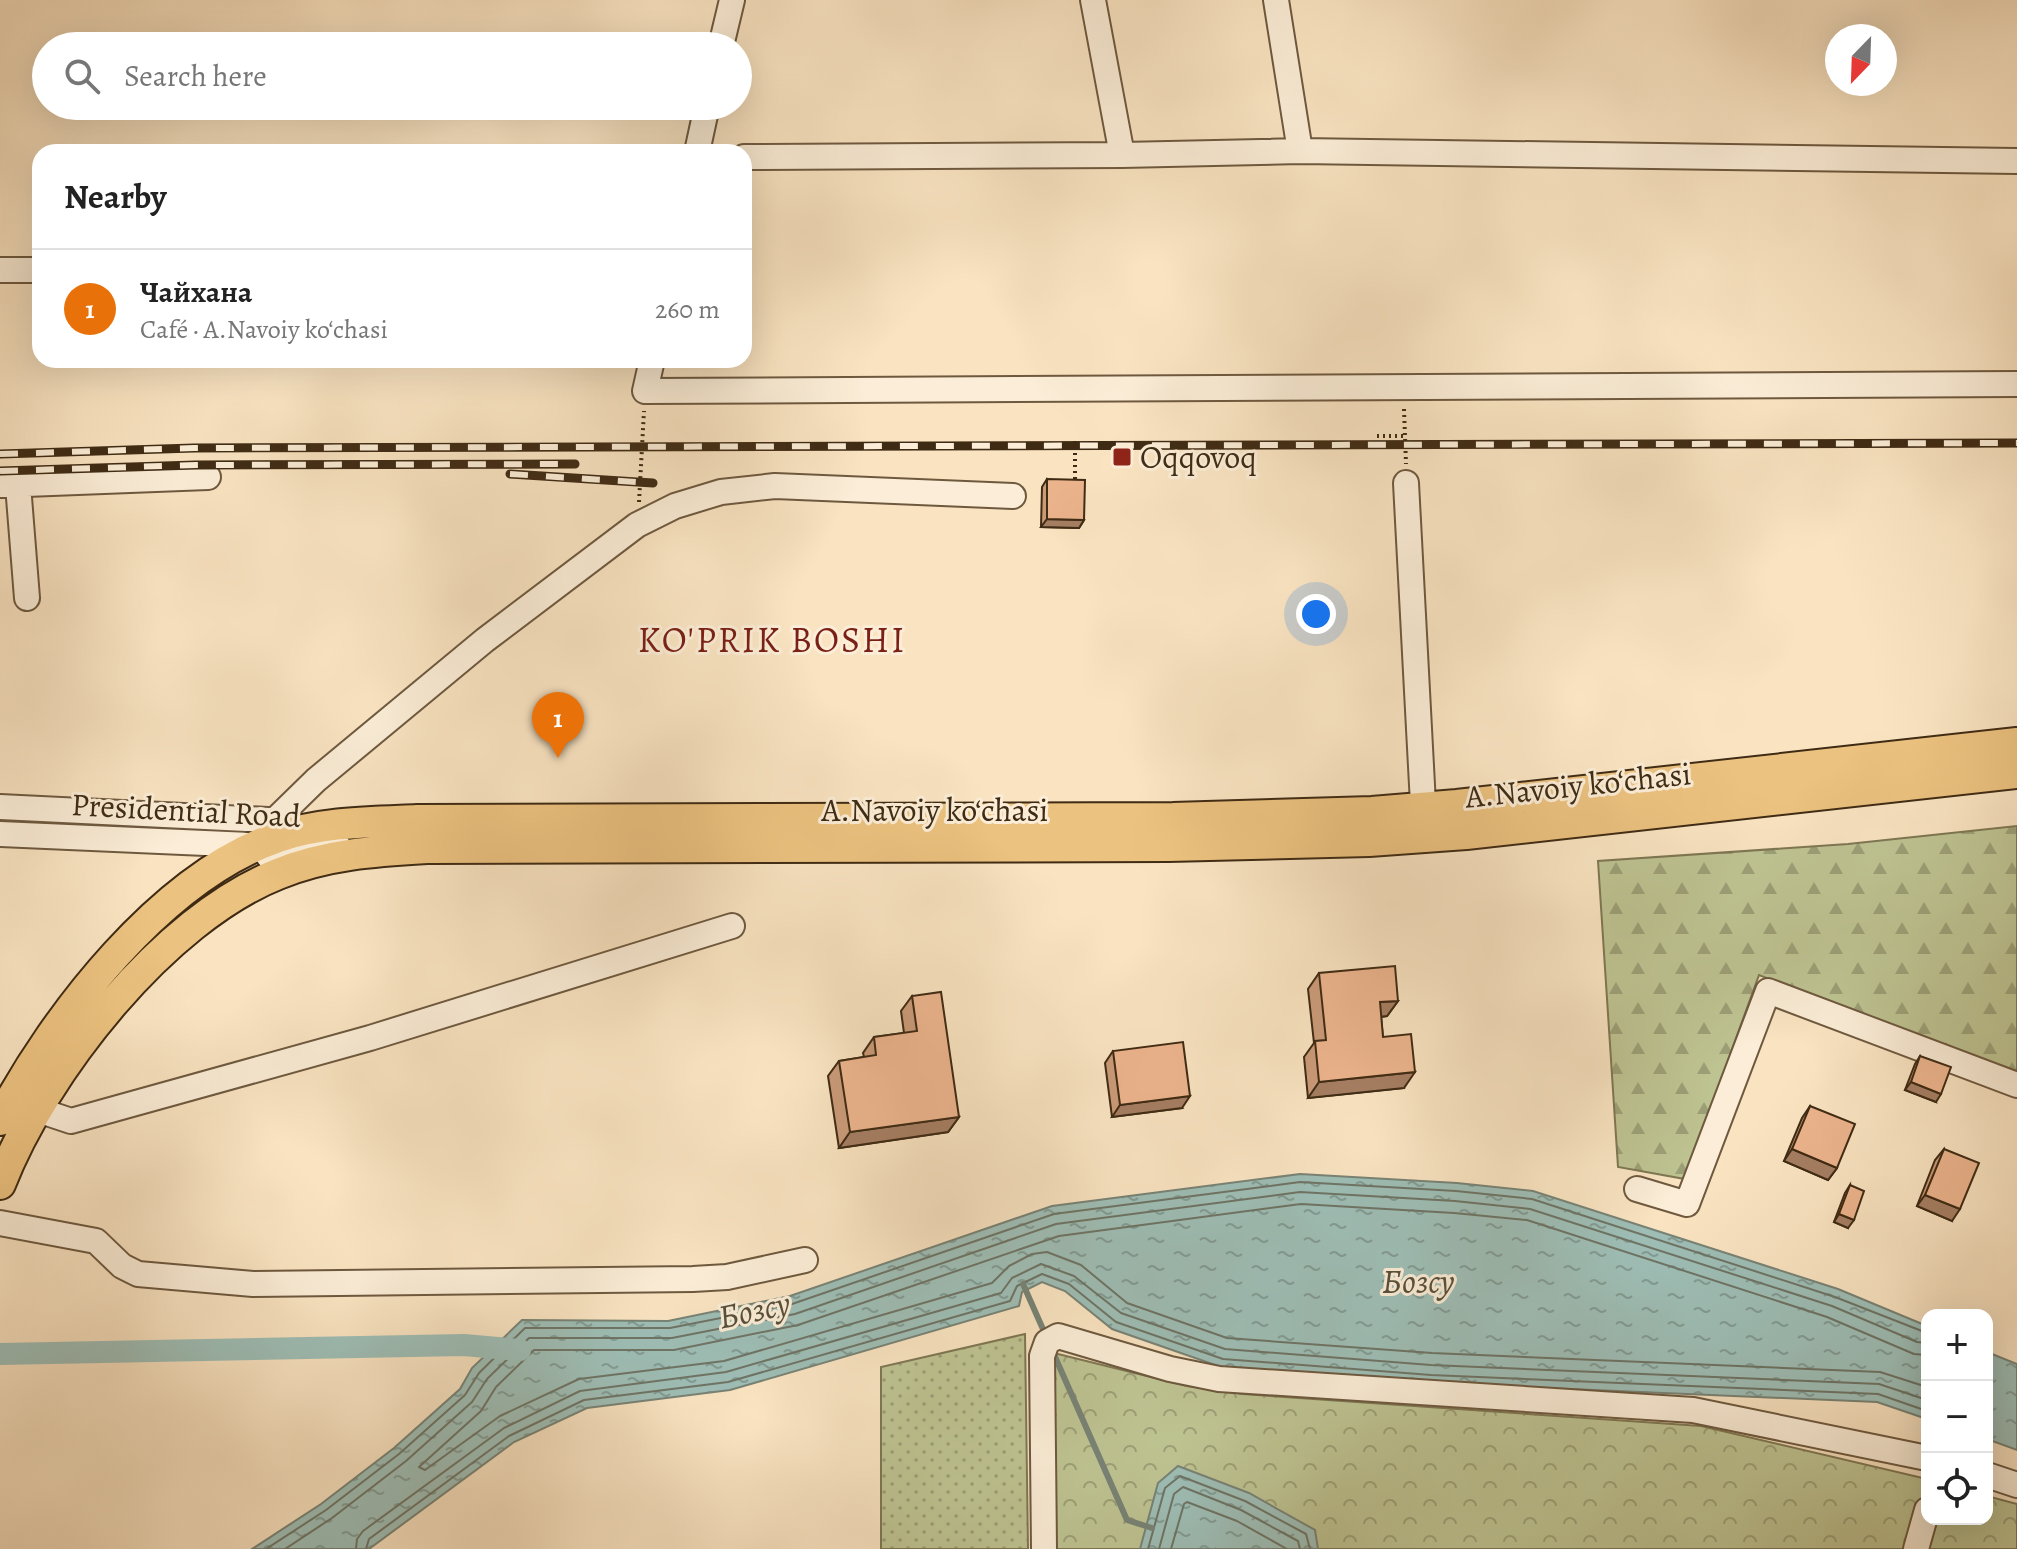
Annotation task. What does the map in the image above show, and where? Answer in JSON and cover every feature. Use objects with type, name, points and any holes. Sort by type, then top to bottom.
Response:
[{"type":"main road","points":[[0,1120],[23,1078],[65,1018],[138,932],[193,884],[267,832],[359,822],[417,820],[1158,818],[1370,827],[1424,823],[1457,805],[2017,743]]},
{"type":"main road","points":[[1968,749],[1972,779]]},
{"type":"main road","name":"A.Navoiy ko‘chasi","points":[[1424,823],[1466,834],[2017,773]]},
{"type":"main road","points":[[1457,805],[1453,822],[1466,834]]},
{"type":"main road","name":"A.Navoiy ko‘chasi","points":[[0,1184],[38,1110],[79,1048],[155,960],[214,909],[246,889],[281,872],[319,860],[370,851],[427,848],[1168,846],[1370,827]]},
{"type":"street","points":[[724,32],[732,0]]},
{"type":"street","points":[[1093,0],[1122,155]]},
{"type":"street","points":[[1276,0],[1300,151]]},
{"type":"street","points":[[699,144],[704,120]]},
{"type":"street","points":[[752,157],[1300,151],[2017,161]]},
{"type":"street","points":[[0,270],[32,270]]},
{"type":"street","points":[[650,368],[645,391],[2017,384]]},
{"type":"street","points":[[27,598],[9,485],[208,477]]},
{"type":"street","points":[[1406,483],[1424,823]]},
{"type":"street","points":[[281,872],[267,832],[316,780],[485,640],[637,525],[696,498],[749,488],[1013,496]]},
{"type":"street","name":"Presidential Road","points":[[0,807],[267,832],[370,851]]},
{"type":"street","name":"Presidential Road","points":[[0,834],[267,832]]},
{"type":"street","points":[[38,1110],[71,1121],[370,1038],[732,926]]},
{"type":"street","points":[[1637,1189],[1687,1204],[1768,991],[2017,1085]]},
{"type":"street","points":[[0,1223],[96,1241],[122,1266],[138,1274],[253,1284],[693,1279],[727,1277],[805,1260]]},
{"type":"street","points":[[1044,1549],[1042,1356],[1047,1342],[1058,1336],[1170,1369],[1219,1379],[1693,1410],[1921,1457]]},
{"type":"street","points":[[1993,1477],[2017,1485]]},
{"type":"street","points":[[1916,1549],[1923,1525]]},
{"type":"path","points":[[1403,387],[1406,483]]},
{"type":"path","points":[[637,525],[645,391]]},
{"type":"path","points":[[1377,436],[1405,436]]},
{"type":"path","points":[[1060,484],[1076,484],[1075,441]]},
{"type":"green space","points":[[2017,826],[2017,1073],[1759,975],[1685,1179],[1618,1167],[1598,861],[1848,844]]},
{"type":"green space","points":[[1025,1334],[1028,1549],[881,1549],[881,1367]]},
{"type":"green space","points":[[1058,1354],[1187,1386],[1243,1394],[1701,1426],[1921,1478],[1921,1525],[1993,1525],[1993,1498],[2017,1504],[2017,1549],[1054,1549],[1053,1358]]},
{"type":"water","name":"Бозсу","points":[[1300,1174],[1457,1183],[1533,1191],[1838,1289],[1921,1324],[1921,1417],[1877,1402],[1430,1383],[1221,1367],[1112,1329],[1065,1291],[1042,1282],[1022,1292],[1019,1306],[730,1390],[587,1408],[514,1442],[369,1549],[252,1549],[321,1504],[394,1448],[460,1389],[472,1368],[522,1320],[668,1321],[790,1296],[1052,1206]]},
{"type":"water","points":[[1993,1354],[2017,1364],[2017,1450],[1993,1441]]},
{"type":"water","points":[[1178,1466],[1249,1493],[1315,1530],[1318,1549],[1140,1549],[1158,1483]]},
{"type":"building","points":[[1047,479],[1085,480],[1084,520],[1047,519]]},
{"type":"building","points":[[1395,966],[1398,1001],[1380,1002],[1383,1037],[1411,1034],[1415,1072],[1319,1082],[1315,1041],[1326,1040],[1319,973]]},
{"type":"building","points":[[941,992],[959,1117],[850,1132],[839,1061],[876,1055],[874,1037],[917,1031],[912,996]]},
{"type":"building","points":[[1183,1042],[1190,1096],[1120,1105],[1113,1051]]},
{"type":"building","points":[[1920,1056],[1951,1067],[1941,1094],[1911,1082]]},
{"type":"building","points":[[1810,1106],[1855,1124],[1837,1168],[1792,1149]]},
{"type":"building","points":[[1944,1149],[1979,1163],[1960,1209],[1925,1195]]},
{"type":"building","points":[[1850,1185],[1864,1191],[1854,1220],[1839,1214]]},
{"type":"waterway","points":[[1023,1284],[1046,1336]]},
{"type":"waterway","points":[[0,1354],[464,1345],[520,1350]]},
{"type":"waterway","points":[[1052,1350],[1127,1520],[1152,1528]]},
{"type":"railway","points":[[0,454],[194,448],[2017,443]]},
{"type":"railway","points":[[0,471],[196,465],[575,464]]},
{"type":"railway","points":[[510,474],[653,483]]},
{"type":"place","name":"Oqqovoq","points":[[1122,457]]},
{"type":"place","name":"Чайхана","points":[[558,758]]},
{"type":"district","name":"KO'PRIK BOSHI","points":[[772,639]]}]
